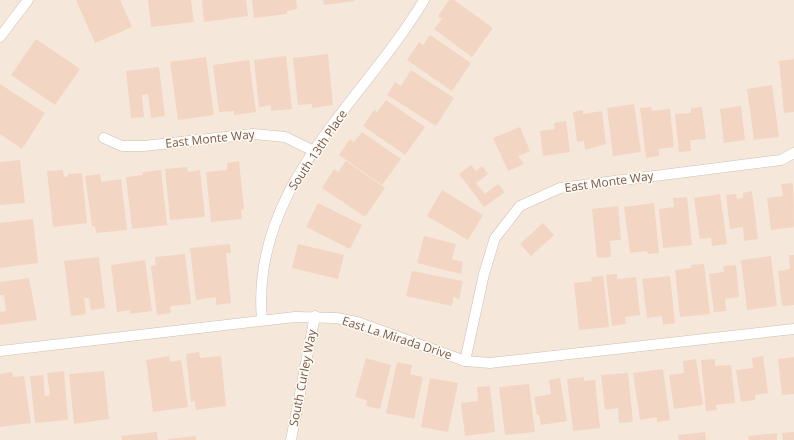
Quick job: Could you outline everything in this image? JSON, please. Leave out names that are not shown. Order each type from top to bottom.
[{"type":"street","points":[[0,37],[28,0]]},
{"type":"street","name":"South 13th Place","points":[[262,320],[260,301],[263,277],[272,233],[279,211],[289,190],[314,151],[407,28],[424,0]]},
{"type":"street","name":"East Monte Way","points":[[104,138],[122,146],[144,146],[253,134],[285,137],[314,151]]},
{"type":"street","name":"East Monte Way","points":[[466,361],[484,274],[495,238],[520,206],[560,188],[781,160],[794,153]]},
{"type":"street","name":"East La Mirada Drive","points":[[0,351],[262,320],[315,316],[357,322],[466,361],[490,363],[794,329]]},
{"type":"street","name":"South Curley Way","points":[[291,440],[315,316]]},
{"type":"shaded area","points":[[0,0],[794,0],[794,440],[0,440]]},
{"type":"building","points":[[76,0],[120,0],[132,27],[95,43]]},
{"type":"building","points":[[148,0],[191,0],[194,22],[151,27]]},
{"type":"building","points":[[202,0],[246,0],[248,16],[204,22]]},
{"type":"building","points":[[252,0],[296,0],[297,9],[287,11],[287,14],[254,18]]},
{"type":"building","points":[[323,0],[355,0],[355,1],[324,5]]},
{"type":"building","points":[[449,0],[454,0],[493,28],[472,57],[434,29],[442,19],[438,16]]},
{"type":"building","points":[[430,35],[471,63],[452,91],[407,60],[419,42],[423,45]]},
{"type":"building","points":[[36,39],[80,69],[55,105],[11,75]]},
{"type":"building","points":[[328,54],[333,105],[312,108],[312,104],[298,105],[293,58]]},
{"type":"building","points":[[286,56],[292,109],[271,111],[271,105],[259,107],[254,60]]},
{"type":"building","points":[[206,57],[214,115],[178,120],[170,62]]},
{"type":"building","points":[[794,59],[794,112],[784,113],[779,61]]},
{"type":"building","points":[[249,60],[256,112],[234,115],[234,111],[219,112],[213,65]]},
{"type":"building","points":[[159,67],[165,116],[151,118],[148,94],[142,95],[144,117],[131,118],[126,71]]},
{"type":"building","points":[[411,70],[454,98],[436,126],[387,95],[395,82],[401,86]]},
{"type":"building","points":[[0,84],[45,113],[22,149],[0,134]]},
{"type":"building","points":[[772,85],[779,137],[754,140],[747,89]]},
{"type":"building","points":[[386,100],[425,127],[405,155],[363,126],[374,110],[377,112]]},
{"type":"building","points":[[634,104],[641,152],[613,156],[607,108]]},
{"type":"building","points":[[741,106],[745,140],[724,143],[720,109]]},
{"type":"building","points":[[651,107],[652,111],[670,109],[674,147],[659,149],[659,156],[646,158],[640,108]]},
{"type":"building","points":[[702,107],[706,139],[690,140],[691,151],[679,152],[675,114],[691,113],[691,108]]},
{"type":"building","points":[[583,110],[583,114],[602,111],[606,144],[585,150],[584,141],[577,142],[573,112]]},
{"type":"building","points":[[566,121],[570,152],[543,156],[540,131],[555,129],[554,123]]},
{"type":"building","points":[[520,127],[530,151],[518,156],[524,164],[508,171],[493,138]]},
{"type":"building","points":[[362,132],[401,159],[382,185],[339,155],[350,139],[354,142]]},
{"type":"building","points":[[20,160],[25,203],[0,205],[0,162]]},
{"type":"building","points":[[239,161],[244,209],[241,210],[242,219],[211,222],[206,172],[227,170],[227,163]]},
{"type":"building","points":[[346,161],[385,188],[365,217],[322,188],[334,169],[338,172]]},
{"type":"building","points":[[471,165],[476,171],[482,166],[488,174],[476,183],[485,194],[498,184],[505,192],[484,207],[459,174]]},
{"type":"building","points":[[187,167],[188,172],[200,170],[205,217],[170,220],[165,169]]},
{"type":"building","points":[[63,170],[64,177],[68,176],[68,174],[82,173],[87,223],[53,227],[47,171]]},
{"type":"building","points":[[161,170],[167,225],[132,229],[126,177],[143,175],[143,172]]},
{"type":"building","points":[[100,174],[101,182],[121,179],[127,230],[96,233],[95,226],[92,226],[85,176]]},
{"type":"building","points":[[793,183],[794,227],[771,230],[767,198],[783,196],[781,184]]},
{"type":"building","points":[[442,190],[483,215],[468,240],[427,216]]},
{"type":"building","points":[[752,191],[758,239],[744,241],[743,227],[730,229],[726,195],[736,194],[737,199],[743,198],[743,193]]},
{"type":"building","points":[[720,194],[727,244],[712,246],[711,238],[700,239],[694,198]]},
{"type":"building","points":[[687,197],[692,245],[663,248],[659,209],[674,207],[673,198]]},
{"type":"building","points":[[318,203],[362,225],[350,249],[306,227]]},
{"type":"building","points":[[654,203],[659,253],[648,254],[647,251],[630,253],[624,207]]},
{"type":"building","points":[[618,206],[621,240],[610,241],[611,257],[597,258],[592,209]]},
{"type":"building","points":[[33,219],[38,263],[0,268],[0,223]]},
{"type":"building","points":[[543,223],[554,235],[531,256],[520,244]]},
{"type":"building","points":[[424,236],[456,244],[452,259],[463,262],[461,274],[417,263]]},
{"type":"building","points":[[230,244],[231,253],[226,253],[231,303],[216,305],[216,297],[196,300],[190,248]]},
{"type":"building","points":[[298,244],[344,255],[338,279],[292,268]]},
{"type":"building","points":[[185,254],[191,304],[170,306],[171,313],[157,315],[151,266],[156,265],[155,257]]},
{"type":"building","points":[[789,255],[794,255],[794,305],[782,306],[778,271],[790,269]]},
{"type":"building","points":[[771,256],[777,306],[747,310],[741,260]]},
{"type":"building","points":[[99,257],[105,308],[91,310],[89,298],[84,298],[86,314],[71,316],[64,261]]},
{"type":"building","points":[[145,260],[152,311],[130,314],[130,310],[117,312],[111,265]]},
{"type":"building","points":[[704,264],[710,314],[680,317],[675,270],[691,268],[691,265]]},
{"type":"building","points":[[736,265],[739,297],[725,299],[726,311],[714,312],[709,274],[724,272],[723,266]]},
{"type":"building","points":[[412,271],[463,281],[459,299],[453,297],[452,306],[406,296]]},
{"type":"building","points":[[617,274],[617,279],[636,277],[640,315],[625,317],[626,324],[612,326],[606,275]]},
{"type":"building","points":[[603,276],[609,327],[579,330],[574,283],[592,281],[591,277]]},
{"type":"building","points":[[670,276],[675,323],[663,325],[662,316],[647,318],[642,279]]},
{"type":"building","points":[[29,278],[37,320],[0,325],[0,312],[6,311],[4,295],[0,295],[0,282]]},
{"type":"building","points":[[199,352],[200,358],[221,356],[226,406],[196,410],[195,401],[191,402],[186,354]]},
{"type":"building","points":[[169,356],[170,362],[181,360],[188,407],[153,412],[146,360]]},
{"type":"building","points":[[763,356],[768,393],[755,395],[755,400],[741,402],[736,370],[753,368],[752,358]]},
{"type":"building","points":[[794,357],[794,394],[782,395],[778,359]]},
{"type":"building","points":[[366,358],[391,365],[380,409],[366,406],[367,400],[355,397]]},
{"type":"building","points":[[696,359],[703,405],[674,409],[669,375],[684,373],[683,361]]},
{"type":"building","points":[[715,359],[715,366],[731,365],[735,403],[716,405],[717,410],[706,411],[701,360]]},
{"type":"building","points":[[397,362],[412,365],[410,374],[423,377],[414,419],[386,413]]},
{"type":"building","points":[[663,369],[670,420],[657,422],[657,417],[640,420],[633,373]]},
{"type":"building","points":[[64,371],[68,420],[35,423],[30,376],[43,375],[45,396],[50,395],[47,373]]},
{"type":"building","points":[[104,371],[109,419],[74,424],[69,374]]},
{"type":"building","points":[[12,372],[13,377],[24,376],[31,423],[0,427],[0,374]]},
{"type":"building","points":[[628,373],[633,422],[619,423],[618,408],[605,410],[601,375]]},
{"type":"building","points":[[584,377],[584,381],[595,380],[600,428],[573,431],[567,379]]},
{"type":"building","points":[[430,378],[458,383],[448,432],[421,427]]},
{"type":"building","points":[[560,378],[567,421],[541,425],[539,415],[537,415],[534,397],[551,394],[549,380]]},
{"type":"building","points":[[529,384],[535,432],[505,435],[499,387]]},
{"type":"building","points":[[490,386],[495,432],[465,436],[461,403],[478,401],[477,387]]},
{"type":"building","points":[[157,432],[158,440],[122,440],[121,436]]},
{"type":"building","points":[[705,432],[706,440],[679,440],[678,435]]},
{"type":"building","points":[[794,432],[794,440],[783,440],[782,433]]},
{"type":"building","points":[[777,433],[777,440],[749,440],[748,436]]},
{"type":"building","points":[[196,436],[196,440],[168,440],[168,439]]}]
